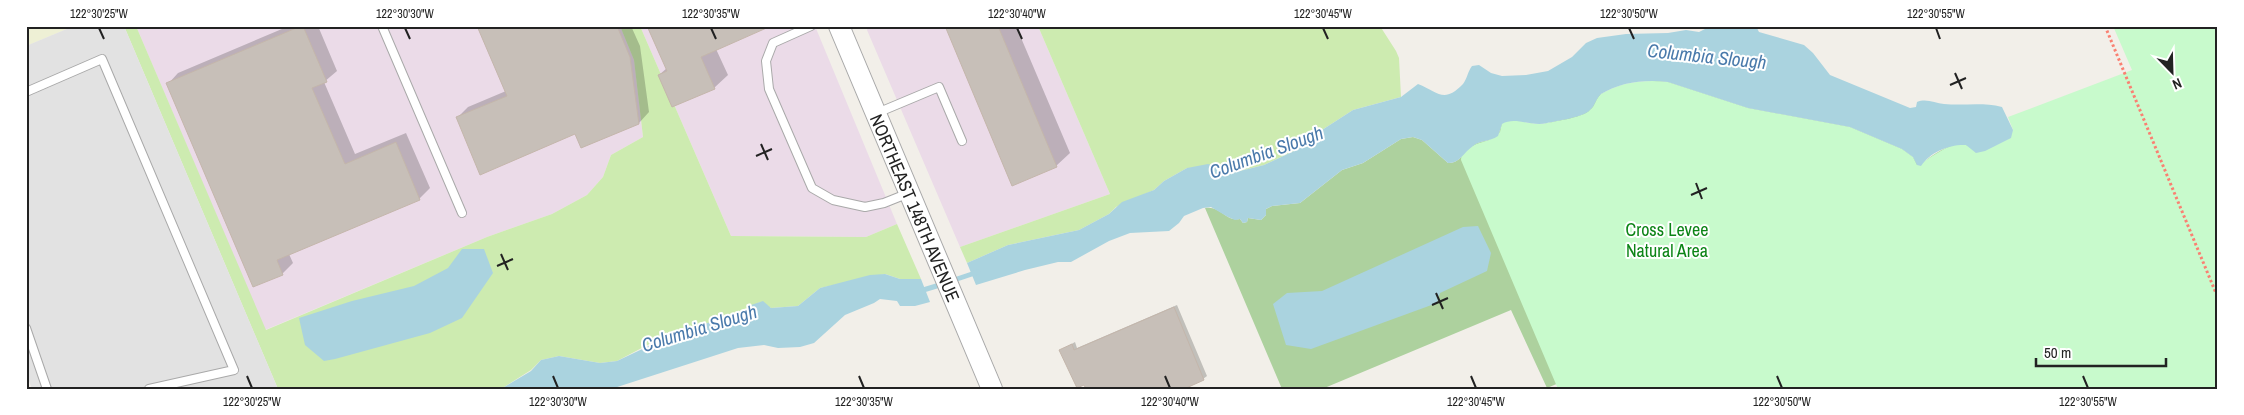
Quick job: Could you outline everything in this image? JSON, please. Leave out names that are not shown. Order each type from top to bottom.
[{"type":"street","name":"NORTHEAST 148TH AVENUE","points":[[839,26],[992,389]]},
{"type":"lane","points":[[382,26],[462,213]]},
{"type":"lane","points":[[811,26],[773,42],[766,61],[769,89],[812,188],[833,200],[865,207],[884,203],[909,193]]},
{"type":"lane","points":[[26,92],[102,59],[234,370],[150,389]]},
{"type":"lane","points":[[876,114],[939,87],[962,142]]},
{"type":"lane","points":[[27,332],[47,389]]},
{"type":"path","points":[[2105,26],[2218,298]]},
{"type":"shaded area","points":[[74,26],[124,26],[278,389],[32,389],[26,374],[26,46]]},
{"type":"shaded area","points":[[136,26],[620,26],[634,60],[643,137],[611,155],[603,177],[587,195],[552,214],[487,237],[265,330]]},
{"type":"shaded area","points":[[640,26],[815,26],[897,224],[866,237],[731,236]]},
{"type":"shaded area","points":[[868,26],[1038,26],[1110,194],[960,247],[867,30]]},
{"type":"green space","points":[[26,26],[74,26],[26,46]]},
{"type":"green space","points":[[124,26],[136,26],[266,330],[487,237],[552,214],[587,195],[603,177],[611,155],[643,137],[634,60],[620,26],[640,26],[731,236],[866,237],[897,224],[921,279],[900,279],[885,274],[820,288],[798,306],[771,308],[760,302],[744,311],[655,341],[617,361],[600,363],[559,356],[541,360],[531,370],[501,389],[278,389]]},
{"type":"green space","points":[[1038,26],[1380,26],[1399,58],[1401,97],[1353,110],[1322,130],[1316,129],[1308,134],[1294,151],[1264,165],[1240,171],[1230,171],[1220,167],[1187,168],[1164,181],[1154,190],[1116,207],[1109,214],[1079,230],[1008,245],[967,263],[960,247],[1110,194]]},
{"type":"green space","name":"Cross Levee Natural Area","points":[[2113,26],[2218,26],[2218,389],[1558,389],[1461,160],[1464,152],[1474,145],[1490,140],[1500,132],[1502,123],[1512,121],[1541,124],[1576,117],[1590,110],[1599,96],[1608,90],[1633,82],[1651,81],[1668,82],[1748,108],[1850,127],[1902,149],[1913,157],[1917,165],[1954,145],[1967,146],[1976,153],[2013,130],[2008,117],[2132,70]]},
{"type":"green space","name":"Cross Levee Natural Area","points":[[1657,81],[1668,82],[1748,108],[1850,127],[1902,149],[1921,166],[1935,154],[1956,145],[1967,145],[1976,153],[1985,151],[2010,138],[2013,130],[2028,124],[2076,250],[2120,335],[2169,389],[1601,389],[1592,369],[1547,388],[1511,310],[1322,389],[1282,389],[1205,208],[1215,209],[1231,218],[1240,219],[1243,223],[1247,222],[1248,218],[1261,220],[1266,215],[1266,209],[1272,206],[1300,203],[1342,170],[1363,163],[1401,139],[1413,137],[1422,140],[1448,163],[1452,163],[1458,160],[1475,144],[1498,136],[1502,123],[1508,120],[1540,125],[1581,115],[1590,110],[1599,95],[1620,86]]},
{"type":"water","points":[[1711,26],[1756,26],[1759,32],[1804,45],[1813,53],[1830,75],[1910,108],[1916,107],[1917,102],[1924,100],[1944,104],[2002,107],[2013,130],[2011,138],[1985,151],[1976,153],[1966,145],[1953,146],[1935,153],[1921,166],[1917,165],[1913,157],[1902,149],[1850,127],[1748,108],[1668,82],[1642,81],[1608,90],[1599,96],[1590,110],[1576,117],[1541,124],[1512,121],[1502,124],[1498,136],[1476,144],[1452,163],[1448,163],[1422,140],[1413,137],[1401,139],[1363,163],[1342,170],[1300,203],[1272,206],[1266,209],[1266,215],[1261,220],[1248,218],[1247,222],[1243,223],[1240,219],[1235,220],[1211,207],[1203,208],[1184,216],[1169,231],[1130,233],[1109,241],[1071,262],[1058,262],[976,285],[967,263],[1008,245],[1079,230],[1109,214],[1122,202],[1154,190],[1164,181],[1187,168],[1208,164],[1230,171],[1240,171],[1264,165],[1294,151],[1308,134],[1316,129],[1322,130],[1353,110],[1401,97],[1418,84],[1441,95],[1451,94],[1466,80],[1472,66],[1479,65],[1491,73],[1502,76],[1526,75],[1548,71],[1572,57],[1586,43],[1597,38],[1686,30],[1699,32]]},
{"type":"water","points":[[1478,226],[1491,253],[1487,271],[1440,293],[1437,303],[1311,349],[1286,345],[1273,304],[1287,293],[1322,291],[1463,227]]},
{"type":"water","points":[[462,249],[484,249],[493,273],[462,318],[430,333],[324,361],[305,345],[299,318],[352,301],[414,286],[448,268]]},
{"type":"water","points":[[885,274],[900,279],[921,279],[930,302],[915,306],[900,306],[897,301],[880,299],[845,315],[814,343],[800,347],[778,348],[764,345],[738,348],[611,389],[501,389],[531,371],[541,360],[559,356],[600,363],[617,361],[674,334],[744,311],[751,305],[763,301],[771,308],[798,306],[820,288],[870,275]]},
{"type":"building","points":[[303,26],[327,82],[312,88],[345,164],[396,142],[420,200],[277,260],[283,275],[253,287],[166,83]]},
{"type":"building","points":[[477,26],[617,26],[630,57],[639,124],[581,148],[575,134],[480,175],[456,117],[507,96]]},
{"type":"building","points":[[647,26],[771,26],[701,57],[715,89],[672,107],[658,75],[667,71]]},
{"type":"building","points":[[945,26],[998,26],[1057,167],[1012,186]]},
{"type":"building","points":[[1174,307],[1204,380],[1184,389],[1086,389],[1084,385],[1077,388],[1059,350],[1072,344],[1074,350]]},
{"type":"waterway","name":"Columbia Slough","points":[[951,281],[978,272]]},
{"type":"waterway","name":"Columbia Slough","points":[[920,291],[943,284]]}]
